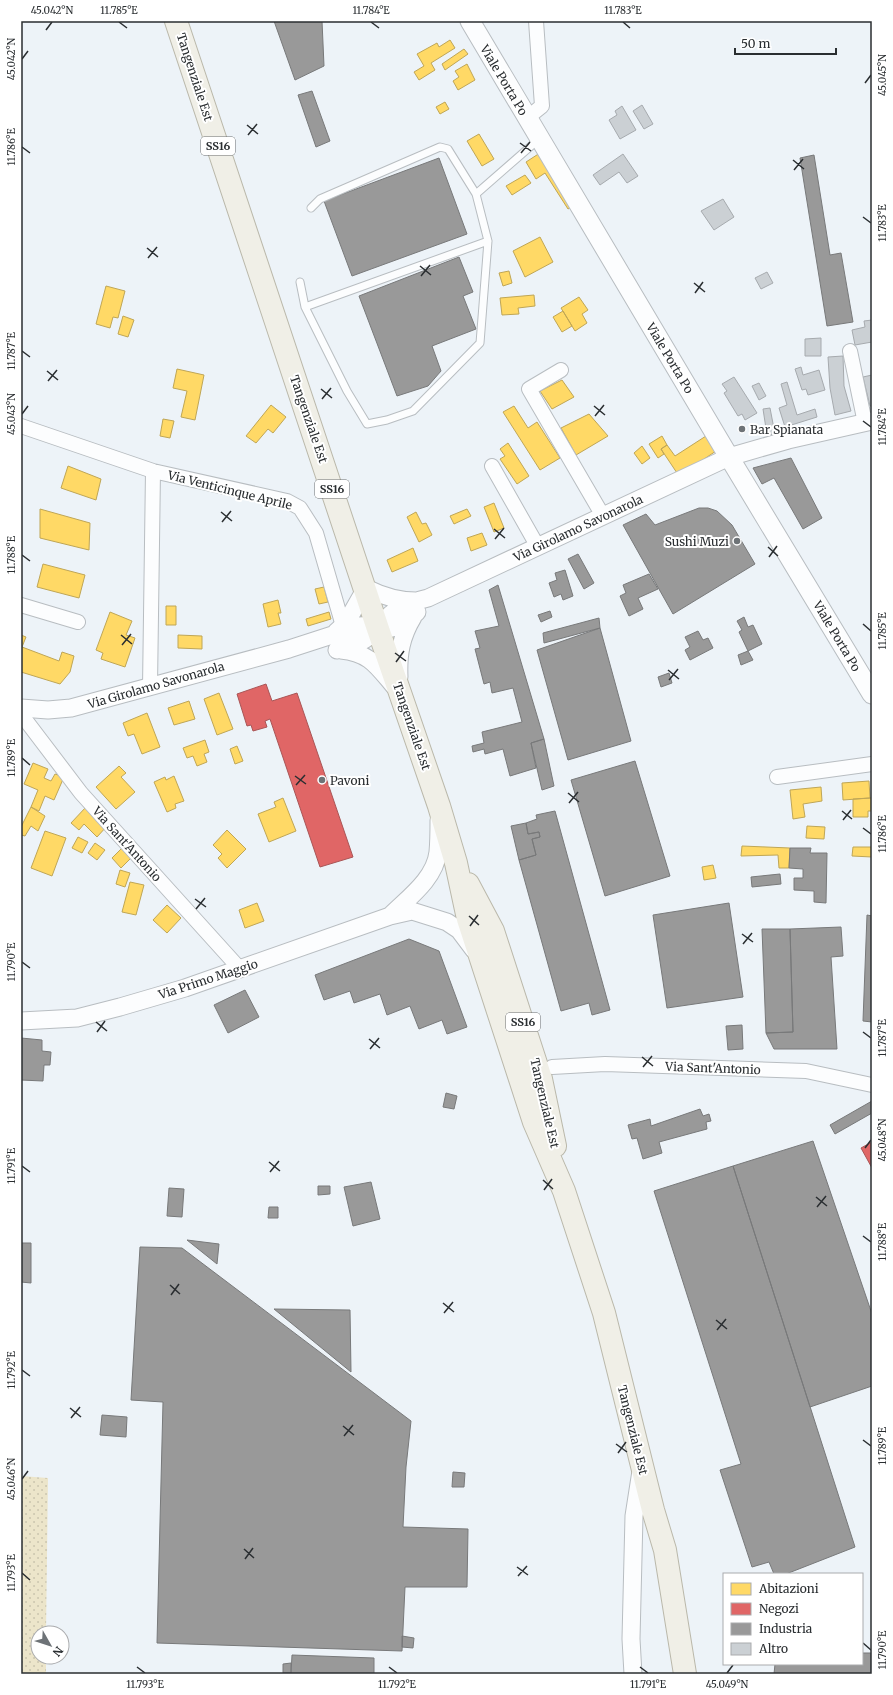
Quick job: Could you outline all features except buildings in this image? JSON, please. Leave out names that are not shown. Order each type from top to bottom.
[{"type":"main road","name":"Tangenziale Est","points":[[176,21],[366,588],[378,629],[439,806],[456,863],[468,918],[534,1122],[564,1191],[604,1313],[643,1465],[652,1510],[665,1550],[685,1674]]},
{"type":"main road","name":"Viale Porta Po","points":[[470,21],[539,139],[872,694]]},
{"type":"main road","name":"Tangenziale Est","points":[[456,863],[488,920],[495,939],[541,1079],[564,1191]]},
{"type":"street","points":[[527,118],[542,106],[536,21]]},
{"type":"street","points":[[850,351],[869,422]]},
{"type":"street","points":[[561,370],[530,388],[603,516]]},
{"type":"street","name":"Via Girolamo Savonarola","points":[[332,644],[360,626],[370,625],[378,629],[391,614],[401,607],[421,603],[729,457],[788,440],[869,422]]},
{"type":"street","name":"Via Venticinque Aprile","points":[[21,426],[153,471],[287,501],[300,508],[316,533],[343,626]]},
{"type":"street","points":[[492,466],[538,547]]},
{"type":"street","name":"Via Venticinque Aprile","points":[[150,687],[153,471]]},
{"type":"street","name":"Via Girolamo Savonarola","points":[[332,644],[352,615],[366,588],[381,596],[421,603]]},
{"type":"street","points":[[400,691],[398,657],[402,642],[421,603]]},
{"type":"street","points":[[21,605],[78,622]]},
{"type":"street","name":"Via Girolamo Savonarola","points":[[21,708],[48,710],[70,708],[289,649],[332,644],[367,656],[400,691]]},
{"type":"street","name":"Via Sant'Antonio","points":[[21,714],[81,793],[240,969]]},
{"type":"street","points":[[776,777],[872,764]]},
{"type":"street","name":"Via Primo Maggio","points":[[390,916],[422,886],[433,868],[438,853],[439,806]]},
{"type":"street","name":"Via Primo Maggio","points":[[21,1021],[77,1018],[185,988],[390,916],[412,910],[447,922],[459,930],[482,960]]},
{"type":"street","name":"Via Sant'Antonio","points":[[552,1067],[605,1064],[806,1070],[872,1085]]},
{"type":"street","points":[[633,1674],[631,1638],[634,1516],[643,1465]]},
{"type":"lane","points":[[476,194],[539,139]]},
{"type":"lane","points":[[300,282],[305,307],[347,391],[367,424],[387,420],[413,411],[480,343],[488,241],[476,194],[448,149],[440,147],[320,199],[311,208]]},
{"type":"lane","points":[[305,307],[488,241]]},
{"type":"shaded area","points":[[21,1476],[48,1478],[46,1625],[30,1625],[30,1665],[46,1665],[46,1674],[21,1674]]},
{"type":"place","name":"Bar Spianata","points":[[742,429]]},
{"type":"place","name":"Sushi Muzi","points":[[737,541]]},
{"type":"place","name":"Pavoni","points":[[322,780]]}]
